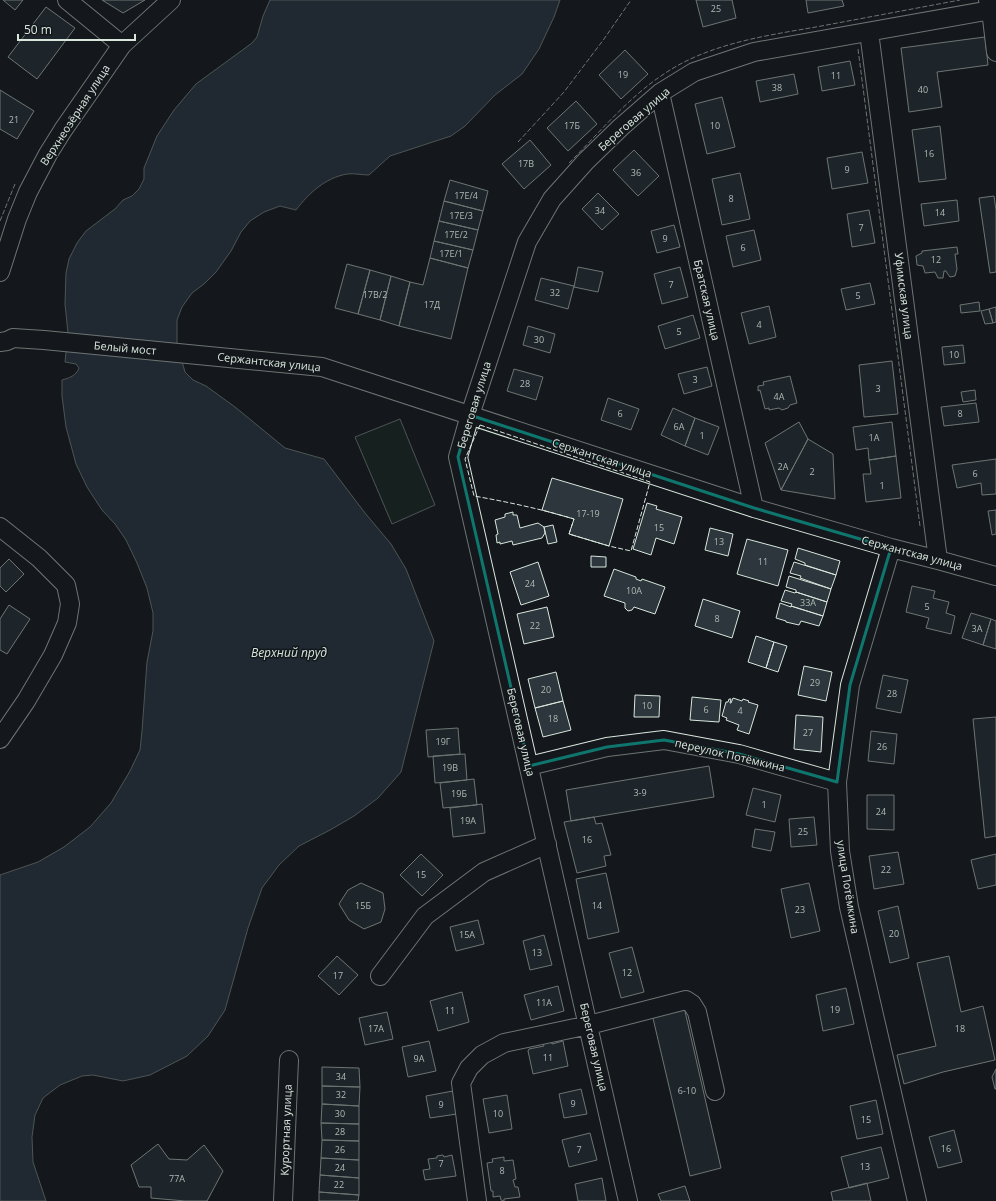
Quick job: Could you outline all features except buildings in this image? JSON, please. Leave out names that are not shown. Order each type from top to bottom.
[{"type":"street","points":[[67,0],[122,45]]},
{"type":"street","name":"Верхнеозёрная улица","points":[[1,265],[25,199],[48,154],[122,45],[171,0]]},
{"type":"street","points":[[992,6],[996,52]]},
{"type":"street","name":"Береговая улица","points":[[628,1201],[589,1024],[458,457],[470,415],[527,242],[552,199],[586,161],[621,127],[660,93],[694,72],[754,52],[869,32],[992,6]]},
{"type":"street","name":"Уфимская улица","points":[[869,32],[938,560]]},
{"type":"street","name":"Братская улица","points":[[660,93],[754,508]]},
{"type":"street","name":"Белый мост","points":[[0,342],[13,338],[44,340],[206,356]]},
{"type":"street","name":"Сержантская улица","points":[[206,356],[322,367],[754,508],[891,548],[996,576]]},
{"type":"street","points":[[0,527],[39,558],[66,585],[70,604],[67,623],[53,655],[26,701],[0,739]]},
{"type":"street","name":"улица Потёмкина","points":[[891,548],[850,685],[837,782],[840,851],[849,906],[917,1201]]},
{"type":"street","name":"переулок Потёмкина","points":[[529,766],[607,747],[664,740],[739,754],[837,782]]},
{"type":"street","points":[[380,976],[425,916],[484,872],[547,844]]},
{"type":"street","points":[[477,1201],[461,1083],[469,1068],[482,1055],[504,1043],[686,1000],[692,1004],[697,1012],[715,1091]]},
{"type":"street","name":"Курортная улица","points":[[283,1201],[289,1060]]},
{"type":"highlighted area","points":[[470,415],[754,508],[891,548],[850,685],[837,782],[739,754],[664,740],[607,747],[529,766],[458,457]]},
{"type":"green space","points":[[400,419],[435,505],[392,524],[355,437]]},
{"type":"water","name":"Верхний пруд","points":[[270,0],[560,0],[539,49],[522,74],[495,95],[465,126],[451,136],[390,156],[369,175],[347,174],[332,179],[312,192],[296,210],[280,206],[264,212],[250,221],[241,232],[231,251],[216,272],[192,293],[182,307],[177,320],[177,344],[185,372],[193,380],[206,386],[235,407],[285,448],[324,459],[365,513],[391,544],[406,569],[434,641],[401,772],[378,798],[354,816],[299,846],[279,865],[262,888],[248,928],[225,1010],[208,1036],[187,1056],[150,1075],[123,1081],[93,1075],[82,1076],[60,1085],[43,1098],[35,1115],[32,1137],[33,1162],[46,1201],[0,1201],[0,875],[38,862],[64,847],[90,827],[111,803],[130,771],[140,750],[147,662],[153,631],[153,613],[147,588],[137,563],[126,540],[115,524],[102,510],[87,487],[76,464],[66,427],[62,396],[62,380],[74,375],[79,368],[76,364],[65,362],[68,333],[65,304],[66,273],[69,259],[77,243],[86,231],[115,209],[123,200],[132,196],[139,189],[144,179],[144,168],[157,136],[174,110],[196,84],[252,43],[257,37],[263,16]]},
{"type":"fence","points":[[518,142],[564,92],[631,0]]},
{"type":"fence","points":[[569,163],[613,117],[637,95],[661,76],[678,65],[697,56],[756,38],[960,0]]},
{"type":"fence","points":[[858,49],[920,526]]},
{"type":"fence","points":[[0,221],[15,184]]},
{"type":"fence","points":[[480,425],[650,482],[631,551],[569,534],[574,519],[524,506],[474,496],[465,459],[480,425]]}]
